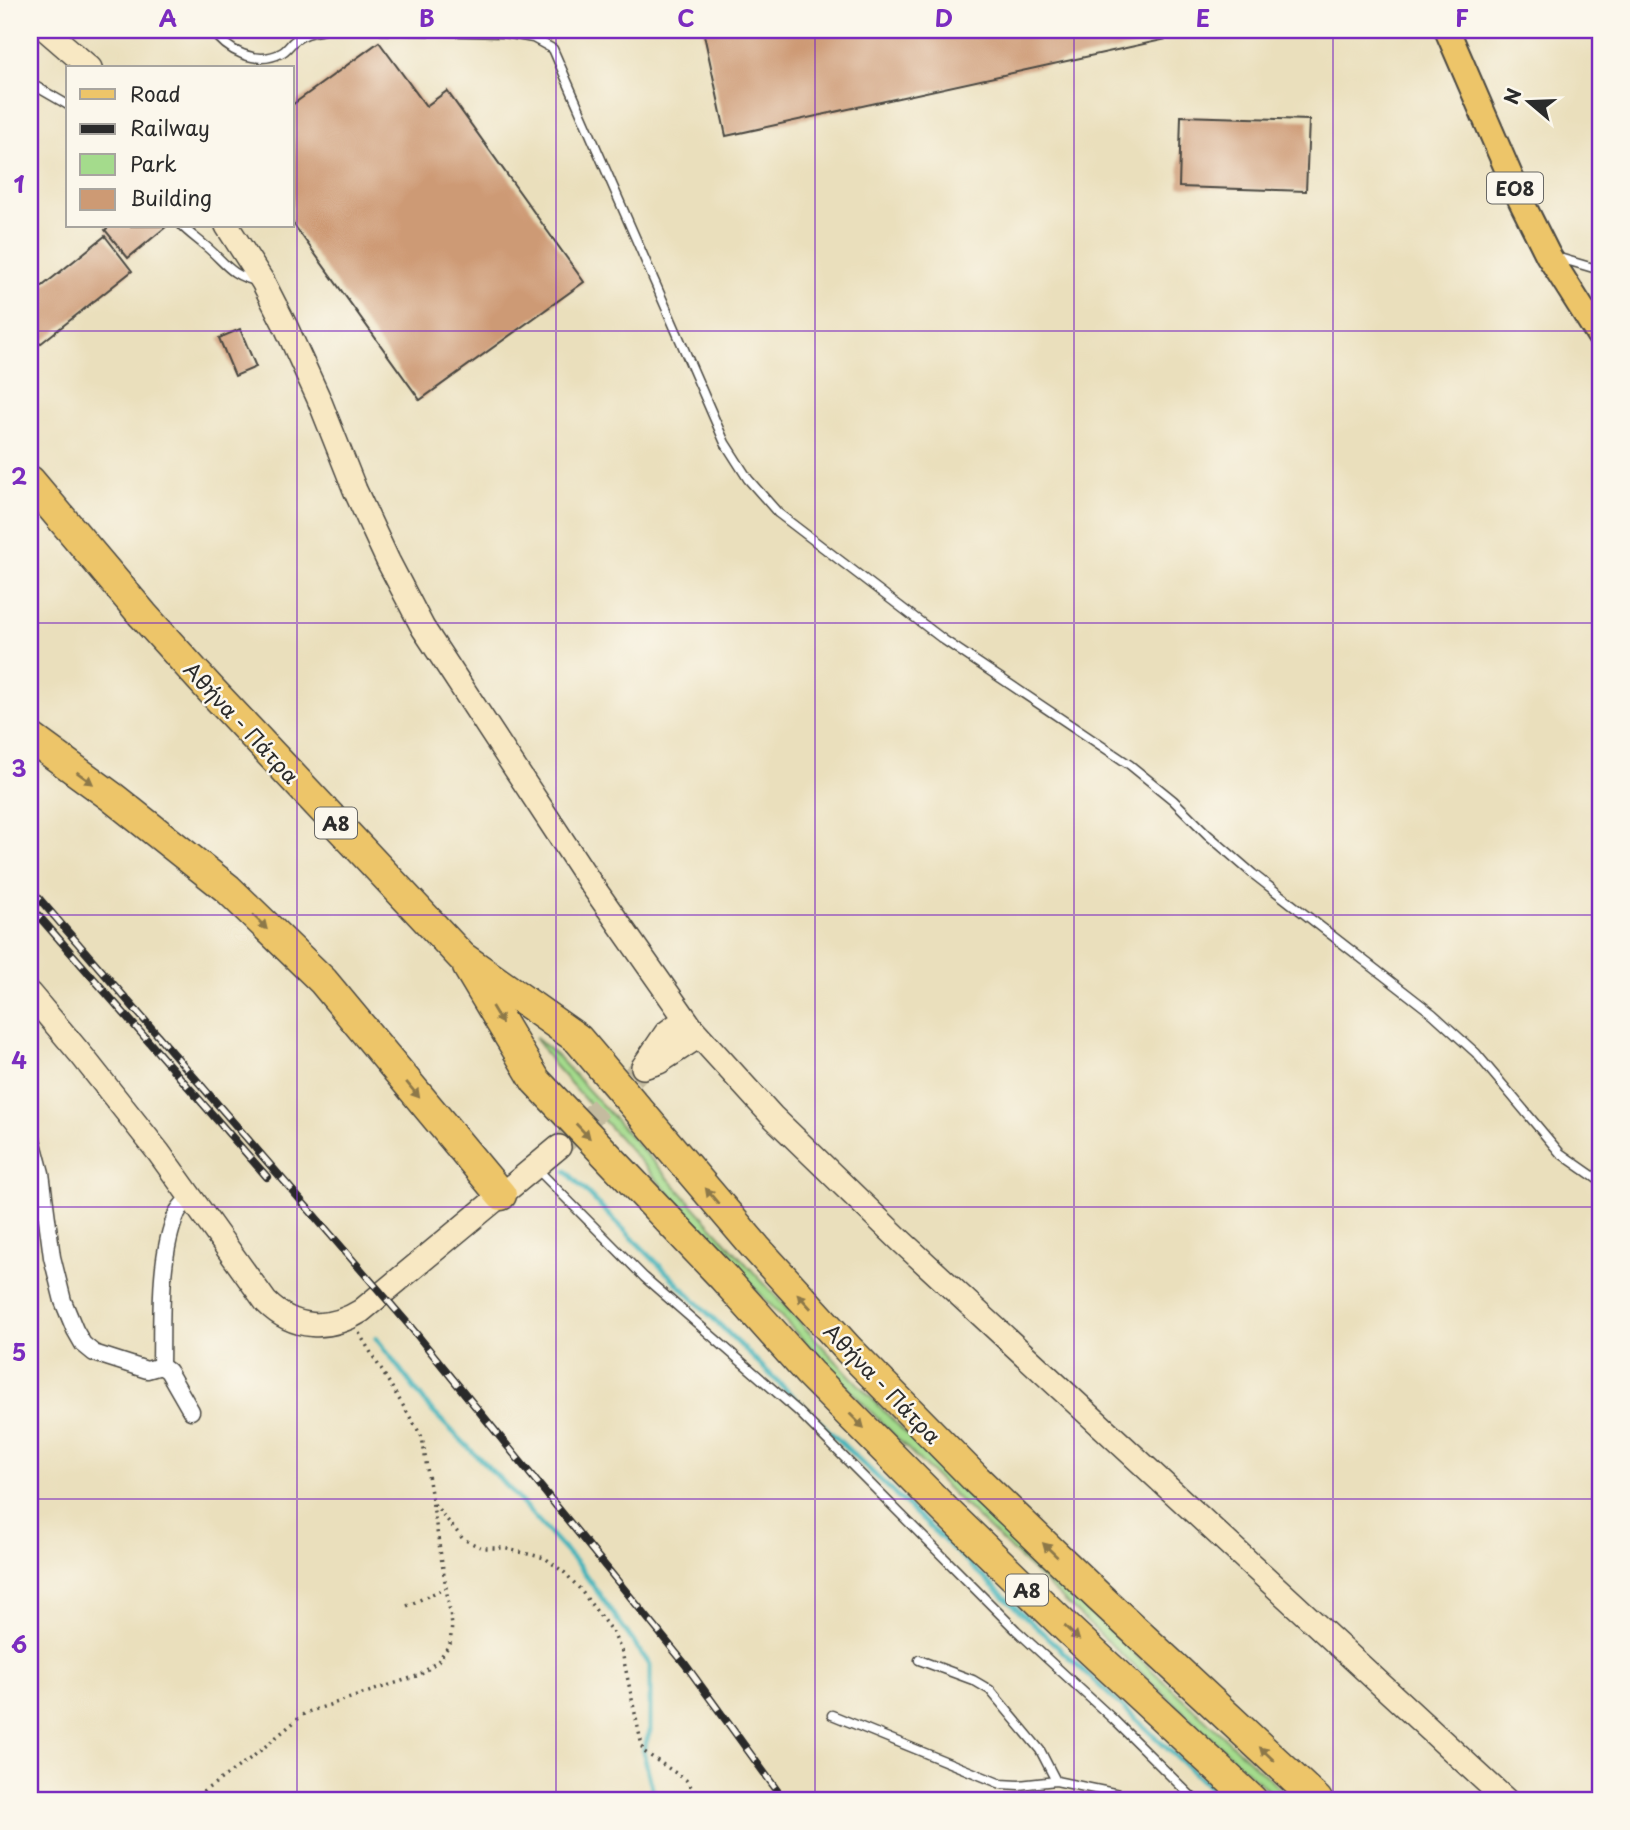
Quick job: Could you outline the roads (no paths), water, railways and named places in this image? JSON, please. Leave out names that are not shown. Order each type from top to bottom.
[{"type":"highway","name":"Αθήνα - Πάτρα","points":[[30,481],[210,690],[462,957],[578,1039],[756,1248],[849,1350],[977,1480],[1317,1800]]},
{"type":"highway","points":[[30,737],[112,797],[228,889],[323,981],[501,1195]]},
{"type":"highway","name":"Αθήνα - Πάτρα","points":[[462,957],[536,1081],[809,1373],[1069,1630],[1252,1800]]},
{"type":"main road","name":"ΕΟ8","points":[[1447,30],[1521,201],[1548,255],[1600,337]]},
{"type":"street","points":[[46,30],[88,66]]},
{"type":"street","points":[[228,228],[263,282],[318,397],[388,561],[424,628],[589,881],[692,1028],[772,1116],[900,1240],[1506,1800]]},
{"type":"street","points":[[30,994],[83,1057],[191,1196],[243,1271],[275,1310],[297,1322],[324,1326],[349,1318],[559,1147]]},
{"type":"street","points":[[30,1132],[41,1172],[52,1257],[62,1301],[75,1330],[83,1344],[94,1353],[147,1370],[161,1366]]},
{"type":"street","points":[[161,1366],[162,1296],[168,1241],[178,1211],[191,1196]]},
{"type":"street","points":[[161,1366],[168,1371],[191,1411]]},
{"type":"lane","points":[[213,30],[218,39],[237,52],[268,58],[283,52],[295,40],[309,32],[324,30]]},
{"type":"lane","points":[[382,30],[505,33],[533,38],[552,49],[726,443],[748,480],[778,513],[944,640],[1130,765],[1173,800],[1253,874],[1433,1014],[1476,1053],[1560,1153],[1600,1181]]},
{"type":"lane","points":[[30,83],[66,104]]},
{"type":"lane","points":[[184,228],[227,268],[239,276],[263,282]]},
{"type":"lane","points":[[1548,255],[1600,270]]},
{"type":"lane","points":[[535,1167],[644,1277],[798,1411],[1016,1630],[1114,1720],[1195,1800]]},
{"type":"lane","points":[[919,1660],[973,1680],[990,1690],[1040,1750],[1056,1781]]},
{"type":"lane","points":[[832,1715],[1001,1784],[1056,1781],[1148,1800]]},
{"type":"waterway","points":[[566,1171],[809,1411],[973,1568],[1223,1800]]},
{"type":"waterway","points":[[376,1338],[431,1410],[503,1482],[579,1566],[650,1665],[650,1731],[643,1751],[655,1800]]},
{"type":"tunnel","points":[[559,1147],[643,1067]]},
{"type":"railway","points":[[30,888],[409,1325],[685,1664],[784,1800]]},
{"type":"railway","points":[[30,906],[267,1177]]}]
